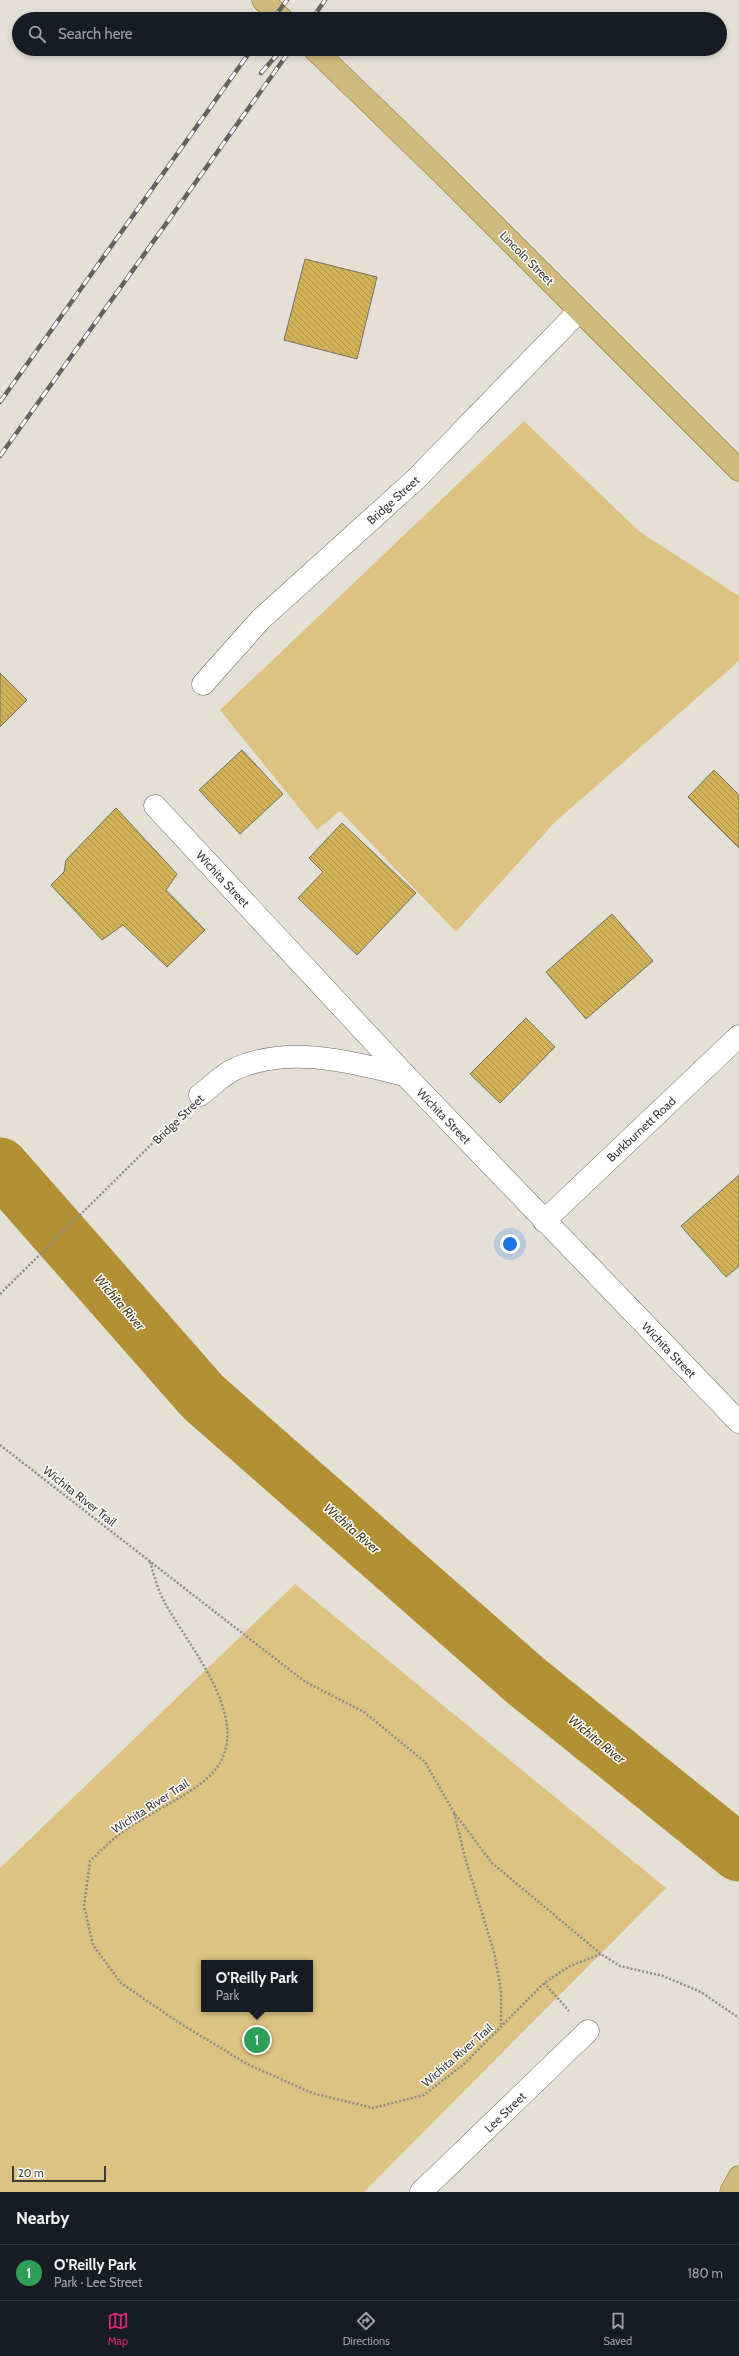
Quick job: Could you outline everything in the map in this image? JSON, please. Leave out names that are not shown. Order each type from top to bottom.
[{"type":"main road","points":[[263,0],[275,12]]},
{"type":"main road","name":"Lincoln Street","points":[[321,56],[739,470]]},
{"type":"main road","points":[[731,2192],[739,2177]]},
{"type":"street","name":"Bridge Street","points":[[203,684],[261,619],[416,479],[579,310]]},
{"type":"street","name":"Wichita Street","points":[[155,806],[405,1075],[739,1422]]},
{"type":"street","name":"Burkburnett Road","points":[[544,1221],[739,1036]]},
{"type":"street","name":"Bridge Street","points":[[200,1095],[236,1068],[283,1056],[333,1058],[405,1075]]},
{"type":"street","name":"Lee Street","points":[[421,2192],[588,2032]]},
{"type":"path","name":"Bridge Street","points":[[0,1294],[200,1095]]},
{"type":"path","name":"Wichita River Trail","points":[[0,1445],[304,1680],[370,1717],[425,1762],[453,1811],[492,1863],[601,1954],[620,1966],[663,1976],[701,1992],[739,2018]]},
{"type":"path","name":"Wichita River Trail","points":[[150,1562],[163,1598],[193,1646],[217,1689],[227,1720],[225,1757],[205,1780],[175,1802],[120,1834],[90,1861],[84,1906],[93,1944],[122,1984],[178,2022],[247,2064],[312,2092],[373,2108],[424,2095],[464,2064],[502,2028],[544,1984],[570,1966],[601,1954]]},
{"type":"path","points":[[453,1811],[466,1861],[494,1952],[501,1990],[502,2028]]},
{"type":"path","points":[[544,1984],[588,2032]]},
{"type":"shaded area","points":[[524,421],[640,532],[739,596],[739,661],[555,822],[456,932],[340,811],[317,830],[220,710]]},
{"type":"shaded area","points":[[295,1584],[666,1888],[364,2192],[0,2192],[0,1868]]},
{"type":"building","points":[[305,259],[377,277],[357,359],[284,340]]},
{"type":"building","points":[[0,673],[27,700],[0,727]]},
{"type":"building","points":[[242,750],[283,794],[240,834],[199,790]]},
{"type":"building","points":[[714,770],[739,795],[739,848],[688,797]]},
{"type":"building","points":[[116,808],[177,874],[166,890],[205,930],[167,967],[123,925],[102,940],[51,885],[64,872],[66,860]]},
{"type":"building","points":[[342,823],[416,893],[357,955],[298,898],[323,872],[309,858]]},
{"type":"building","points":[[612,914],[653,961],[586,1019],[546,972]]},
{"type":"building","points":[[526,1018],[555,1047],[500,1103],[470,1074]]},
{"type":"building","points":[[739,1175],[739,1266],[726,1277],[681,1226]]},
{"type":"waterway","name":"Wichita River","points":[[0,1166],[203,1397],[526,1681],[739,1853]]},
{"type":"railway","points":[[278,12],[287,0]]},
{"type":"railway","points":[[317,12],[325,0]]},
{"type":"railway","points":[[0,402],[247,56]]},
{"type":"railway","points":[[261,73],[276,56]]},
{"type":"railway","points":[[0,456],[286,56]]},
{"type":"place","name":"O'Reilly Park","points":[[257,2040]]}]
